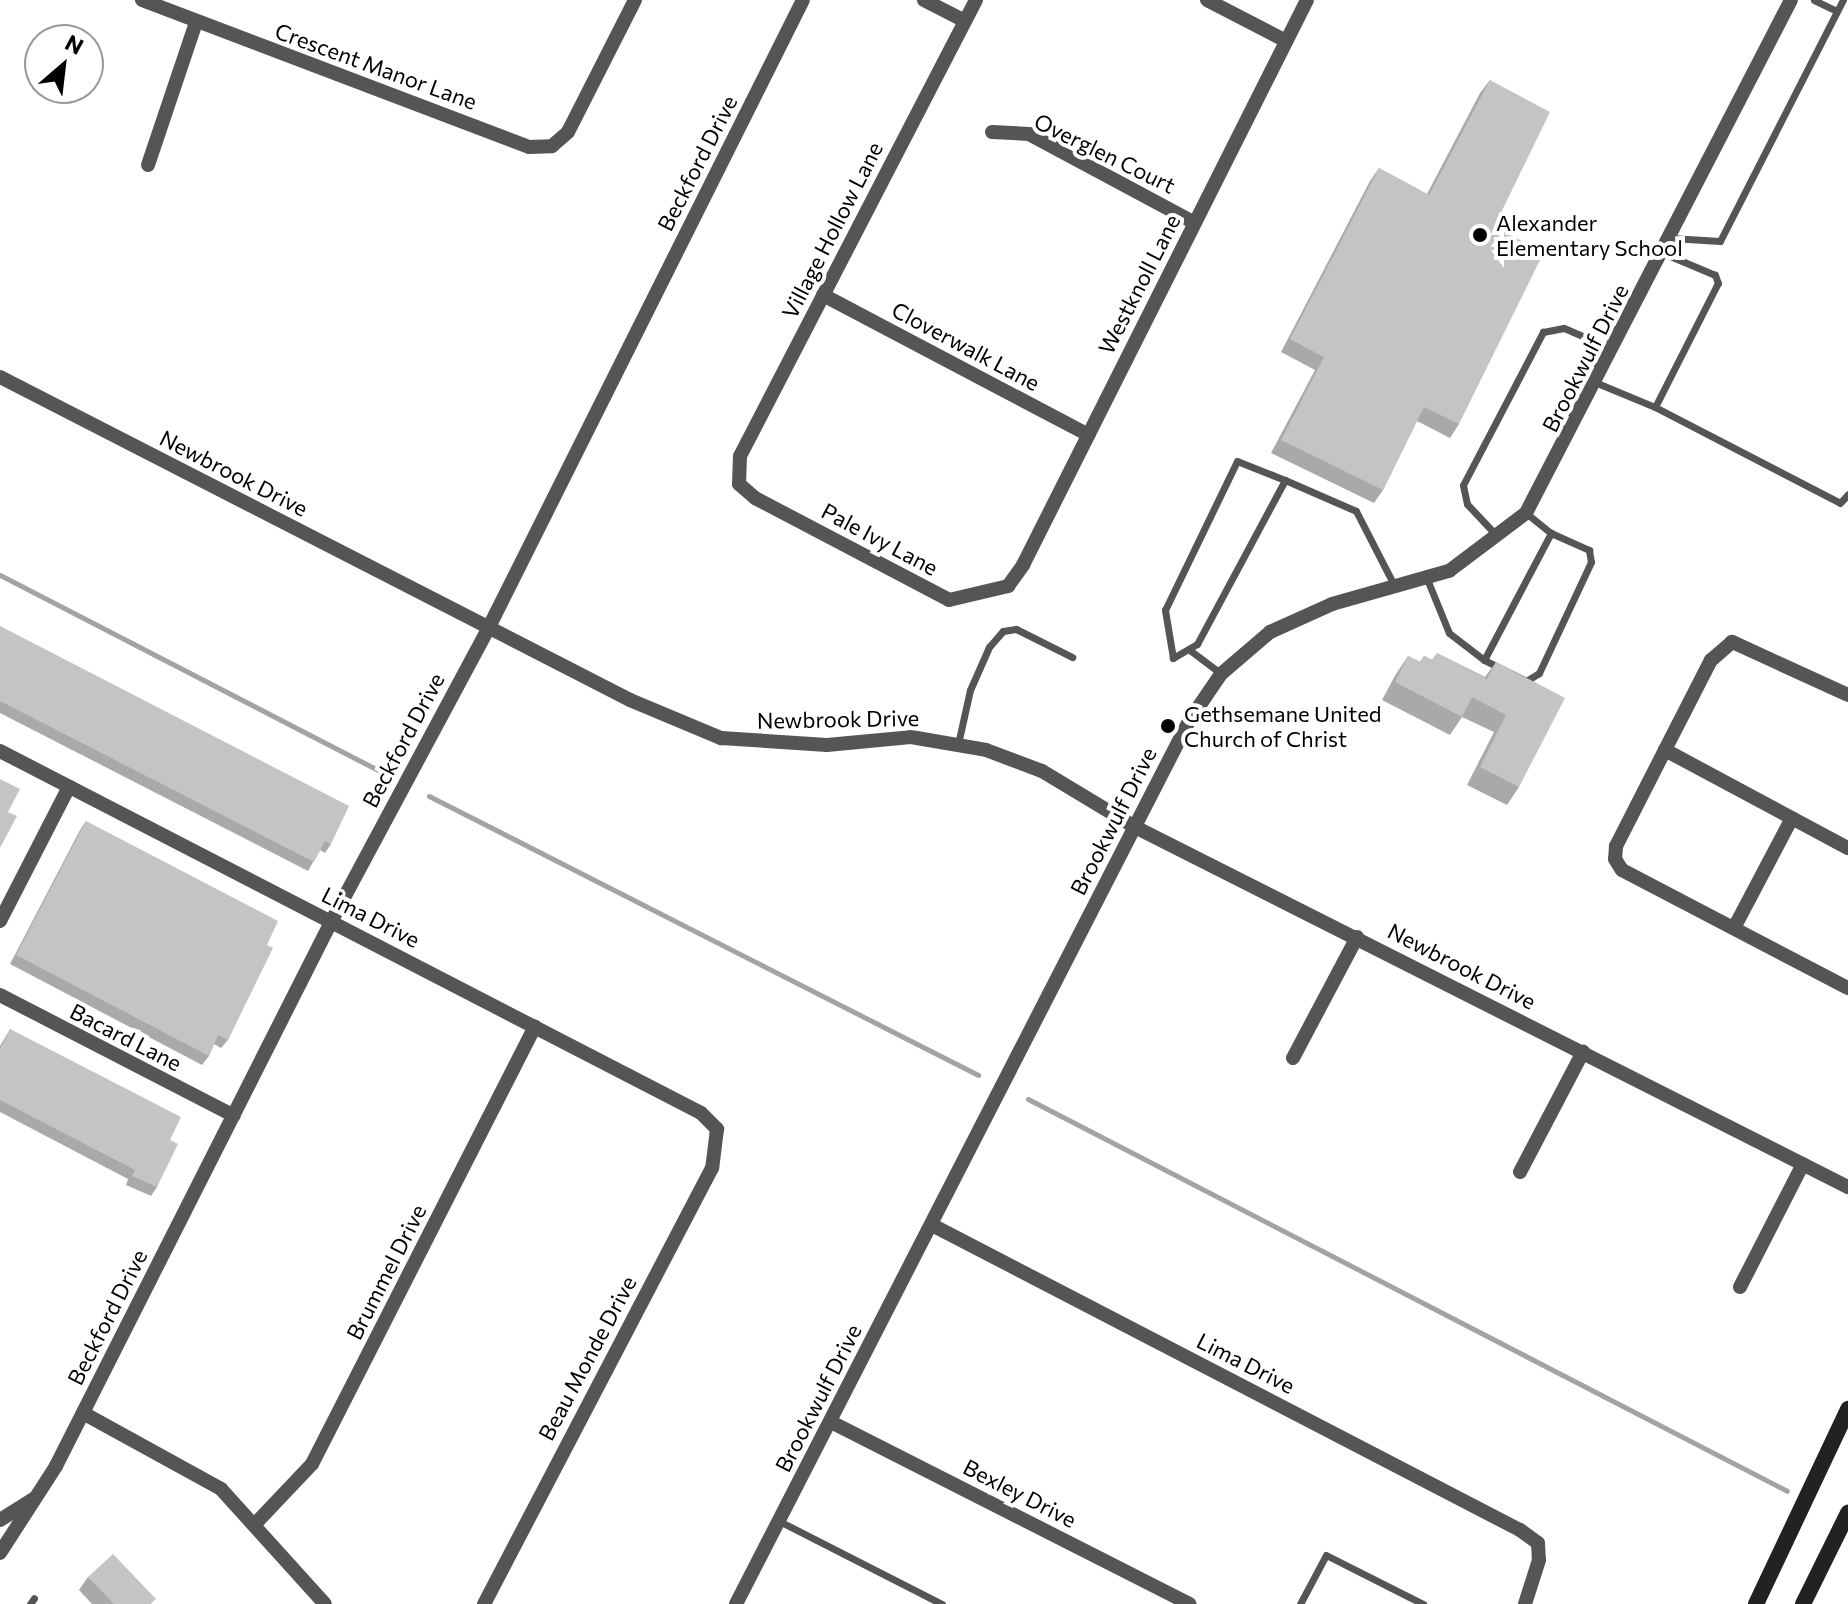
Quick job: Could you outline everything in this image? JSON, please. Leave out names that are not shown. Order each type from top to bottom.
[{"type":"main road","points":[[1756,1604],[1848,1409]]},
{"type":"main road","points":[[1803,1604],[1848,1513]]},
{"type":"street","name":"Crescent Manor Lane","points":[[142,0],[529,147],[552,146],[568,132],[635,0]]},
{"type":"street","name":"Beckford Drive","points":[[0,1553],[83,1413],[331,922],[488,629],[803,0]]},
{"type":"street","points":[[924,0],[965,21]]},
{"type":"street","name":"Village Hollow Lane","points":[[739,484],[740,456],[976,0]]},
{"type":"street","points":[[1207,0],[1286,41]]},
{"type":"street","name":"Westknoll Lane","points":[[1008,586],[1088,435],[1307,0]]},
{"type":"street","name":"Brookwulf Drive","points":[[736,1604],[1189,721],[1221,674],[1270,632],[1332,604],[1396,589],[1449,571],[1498,538],[1526,513],[1597,383],[1791,0]]},
{"type":"street","points":[[148,165],[196,22]]},
{"type":"street","name":"Overglen Court","points":[[992,132],[1029,134],[1195,223]]},
{"type":"street","name":"Cloverwalk Lane","points":[[823,295],[1088,435]]},
{"type":"street","name":"Newbrook Drive","points":[[0,377],[488,629],[630,700],[721,738],[827,745],[911,737],[958,744],[1042,771],[1135,827],[1848,1187]]},
{"type":"street","name":"Pale Ivy Lane","points":[[739,484],[755,498],[949,600],[1008,586]]},
{"type":"street","points":[[1848,695],[1732,642],[1711,660],[1616,846],[1615,859],[1622,870],[1848,988]]},
{"type":"street","points":[[1665,750],[1848,848]]},
{"type":"street","name":"Lima Drive","points":[[0,751],[701,1113],[717,1129]]},
{"type":"street","points":[[0,921],[69,787]]},
{"type":"street","points":[[1734,928],[1792,818]]},
{"type":"street","points":[[1293,1058],[1357,937]]},
{"type":"street","name":"Bacard Lane","points":[[0,995],[234,1116]]},
{"type":"street","name":"Brummel Drive","points":[[256,1523],[312,1464],[535,1027]]},
{"type":"street","points":[[1520,1172],[1583,1052]]},
{"type":"street","name":"Beau Monde Drive","points":[[484,1604],[712,1168],[717,1129]]},
{"type":"street","points":[[1740,1287],[1803,1164]]},
{"type":"street","name":"Lima Drive","points":[[932,1225],[1538,1543],[1539,1560],[1525,1604]]},
{"type":"street","points":[[83,1413],[221,1489],[256,1523],[325,1604]]},
{"type":"street","name":"Bexley Drive","points":[[831,1422],[1179,1602]]},
{"type":"street","name":"Beckford Drive","points":[[0,1520],[35,1498]]},
{"type":"lane","points":[[1814,0],[1837,11]]},
{"type":"lane","points":[[1671,238],[1720,241],[1843,0]]},
{"type":"lane","points":[[1655,407],[1718,283],[1715,275],[1663,253]]},
{"type":"lane","points":[[1498,538],[1467,504],[1463,485],[1543,332],[1564,328],[1614,350]]},
{"type":"lane","points":[[1597,383],[1655,407],[1840,503],[1848,494]]},
{"type":"lane","points":[[1285,480],[1191,651],[1173,658],[1165,610],[1237,461],[1285,480],[1356,511],[1396,589]]},
{"type":"lane","points":[[1427,579],[1449,633],[1484,660],[1526,681],[1539,673],[1591,562],[1589,550],[1551,533],[1526,513]]},
{"type":"lane","points":[[1484,660],[1551,533]]},
{"type":"lane","points":[[958,744],[970,690],[1003,631],[1016,629],[1072,657]]},
{"type":"lane","points":[[1191,651],[1221,674]]},
{"type":"lane","points":[[779,1521],[942,1604]]},
{"type":"lane","points":[[1300,1604],[1326,1555],[1423,1604]]},
{"type":"building","points":[[1490,80],[1550,112],[1494,227],[1544,252],[1459,424],[1424,407],[1383,490],[1281,440],[1324,357],[1290,339],[1379,168],[1429,195]]},
{"type":"building","points":[[0,626],[349,806],[331,844],[325,841],[314,862],[0,701]]},
{"type":"building","points":[[1437,653],[1487,679],[1496,662],[1565,698],[1519,787],[1480,767],[1506,715],[1472,697],[1462,717],[1395,682],[1408,656],[1421,662],[1424,656],[1433,660]]},
{"type":"building","points":[[0,779],[20,789],[8,812],[17,816],[0,848]]},
{"type":"building","points":[[86,821],[278,921],[267,945],[273,948],[228,1040],[218,1035],[209,1056],[16,955]]},
{"type":"building","points":[[10,1029],[181,1117],[170,1140],[178,1144],[157,1187],[132,1176],[135,1170],[0,1100],[0,1049]]},
{"type":"building","points":[[113,1554],[156,1599],[150,1604],[114,1604],[88,1577]]},
{"type":"waterway","points":[[0,575],[386,774]]},
{"type":"waterway","points":[[429,796],[978,1075]]},
{"type":"waterway","points":[[1028,1099],[1787,1491]]},
{"type":"place","name":"Alexander Elementary School","points":[[1480,235]]},
{"type":"place","name":"Gethsemane United Church of Christ","points":[[1168,726]]}]
